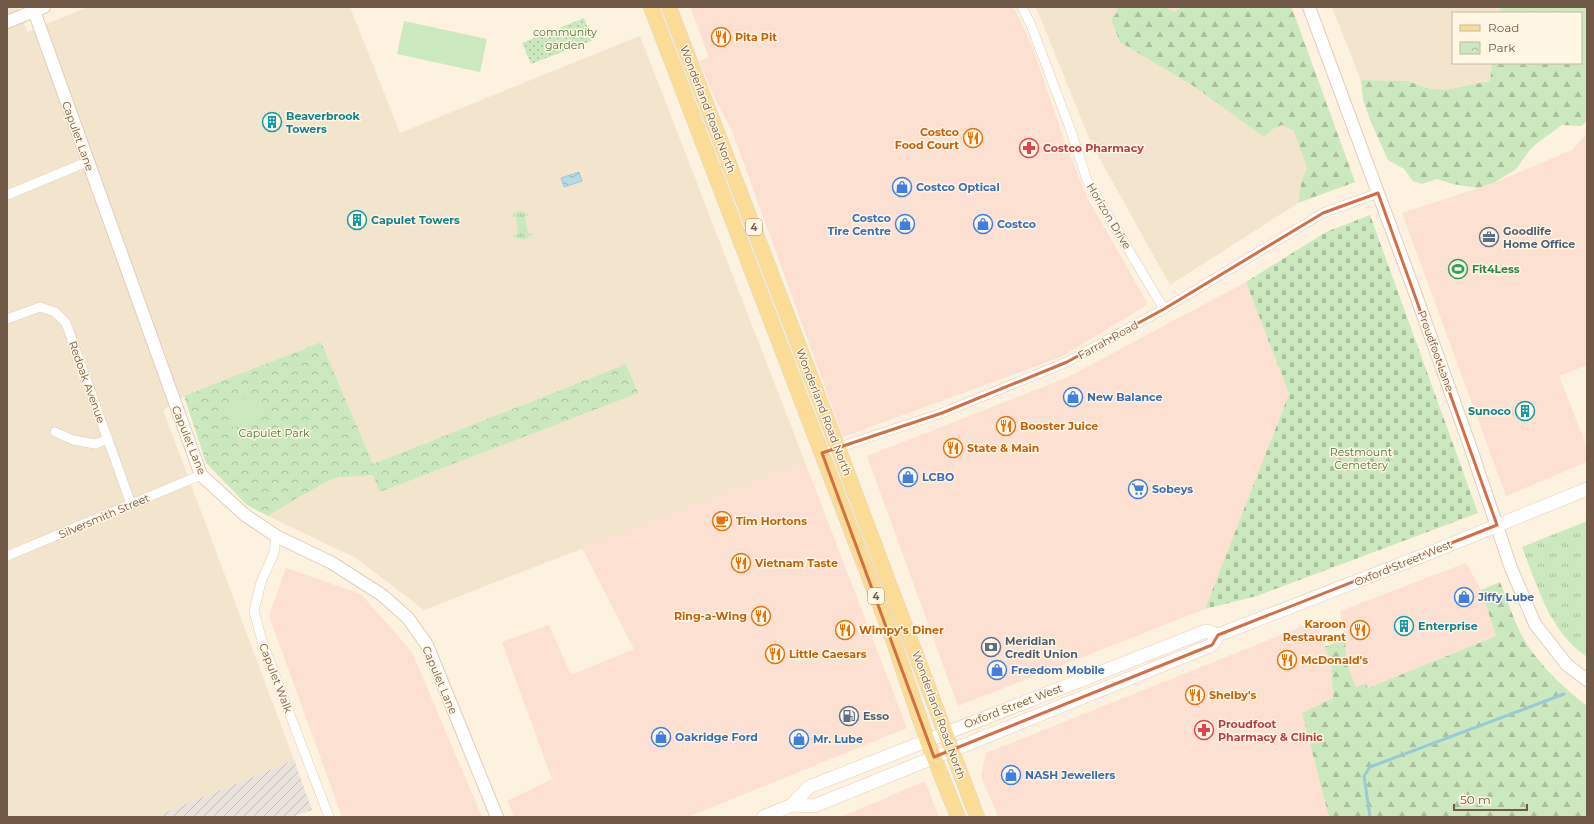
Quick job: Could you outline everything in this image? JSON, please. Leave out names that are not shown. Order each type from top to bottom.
[{"type":"main road","name":"Wonderland Road North","points":[[651,7],[892,637],[927,740],[958,817]]},
{"type":"main road","name":"Wonderland Road North","points":[[669,7],[838,448],[977,817]]},
{"type":"main road","name":"Oxford Street West","points":[[792,805],[814,806],[1212,645],[1218,635],[1587,489]]},
{"type":"main road","name":"Oxford Street West","points":[[763,817],[792,805],[809,787],[1206,631],[1218,635]]},
{"type":"street","name":"Horizon Drive","points":[[1022,7],[1031,25],[1071,131],[1087,180],[1164,309]]},
{"type":"street","name":"Proudfoot Lane","points":[[1309,7],[1470,446],[1511,568],[1535,624],[1567,665],[1587,680]]},
{"type":"street","points":[[7,22],[37,8]]},
{"type":"street","name":"Capulet Lane","points":[[37,8],[87,162],[201,475],[245,515],[276,536],[338,567],[382,595],[408,618],[427,645],[497,817]]},
{"type":"street","points":[[7,195],[87,162]]},
{"type":"street","name":"Farrah Road","points":[[822,453],[942,413],[1067,362],[1164,309],[1323,213],[1378,193]]},
{"type":"street","name":"Redoak Avenue","points":[[7,319],[40,306],[55,312],[66,323],[131,504]]},
{"type":"street","points":[[56,432],[73,440],[95,444],[108,440]]},
{"type":"street","name":"Silversmith Street","points":[[7,556],[201,475]]},
{"type":"street","name":"Capulet Walk","points":[[276,536],[274,553],[261,582],[254,611],[262,641],[329,817]]},
{"type":"highlighted area","points":[[1378,193],[1497,525],[1218,635],[1212,645],[934,757],[822,453],[942,413],[1067,362],[1164,309],[1323,213]]},
{"type":"shaded area","points":[[7,7],[18,7],[27,32],[88,7],[350,7],[400,133],[640,36],[805,462],[424,610],[356,558],[268,516],[334,478],[373,475],[381,492],[626,364],[373,464],[321,342],[184,396],[163,410],[294,760],[154,817],[7,817]]},
{"type":"shaded area","points":[[690,7],[1012,7],[1016,12],[1033,48],[1063,137],[1087,197],[1148,304],[1061,357],[843,437],[732,131],[716,101],[699,61],[709,57]]},
{"type":"shaded area","points":[[1035,7],[1292,7],[1355,182],[1298,203],[1170,285],[1091,143]]},
{"type":"shaded area","points":[[1332,7],[1501,7],[1499,12],[1452,12],[1452,64],[1492,64],[1490,81],[1445,90],[1427,88],[1408,81],[1361,80]]},
{"type":"shaded area","points":[[1587,133],[1587,365],[1559,376],[1587,447],[1587,462],[1506,496],[1402,213],[1494,183],[1572,150]]},
{"type":"shaded area","points":[[1246,282],[1289,394],[1205,609],[958,706],[867,456],[1066,378]]},
{"type":"shaded area","points":[[805,462],[907,728],[688,817],[515,817],[507,801],[552,779],[502,642],[549,625],[571,675],[634,649],[582,548]]},
{"type":"shaded area","points":[[1466,563],[1481,590],[1496,636],[1368,688],[1356,688],[1347,664],[1346,644],[1340,611]]},
{"type":"shaded area","points":[[286,568],[361,594],[412,652],[482,817],[342,817],[269,616]]},
{"type":"shaded area","points":[[1318,620],[1324,647],[1331,660],[1333,698],[1302,713],[1329,817],[998,817],[981,776],[986,753]]},
{"type":"shaded area","points":[[294,760],[312,810],[291,817],[154,817]]},
{"type":"shaded area","points":[[925,781],[939,817],[841,817],[843,816]]},
{"type":"green space","points":[[1118,7],[1164,7],[1174,12],[1183,7],[1289,7],[1293,12],[1355,182],[1298,203],[1302,180],[1307,168],[1294,131],[1282,125],[1274,128],[1264,137],[1195,87],[1120,42],[1111,19],[1116,14]]},
{"type":"green space","points":[[1501,7],[1587,7],[1587,122],[1581,126],[1562,125],[1536,144],[1516,169],[1494,183],[1478,188],[1453,184],[1437,179],[1422,184],[1413,181],[1404,169],[1388,160],[1370,120],[1363,99],[1361,80],[1408,81],[1427,88],[1445,90],[1490,81],[1492,64],[1582,64],[1582,12],[1499,12]]},
{"type":"green space","name":"community garden","points":[[584,18],[593,40],[531,64],[522,43]]},
{"type":"green space","points":[[404,21],[487,39],[480,72],[397,54]]},
{"type":"green space","points":[[519,211],[523,211],[530,216],[525,216],[528,233],[534,233],[525,239],[516,238],[512,235],[518,234],[516,217],[510,217]]},
{"type":"green space","name":"Restmount Cemetery","points":[[1370,215],[1478,513],[1257,596],[1205,609],[1289,394],[1246,282],[1326,232]]},
{"type":"green space","name":"Capulet Park","points":[[321,342],[373,464],[626,364],[638,393],[380,492],[373,475],[334,478],[268,516],[247,505],[206,463],[184,396]]},
{"type":"green space","points":[[254,395],[263,417],[233,428],[224,407]]},
{"type":"green space","points":[[1587,521],[1586,656],[1563,634],[1554,621],[1539,592],[1522,547]]},
{"type":"green space","points":[[1500,582],[1517,625],[1530,649],[1542,665],[1556,679],[1587,706],[1587,817],[1329,817],[1302,713],[1333,698],[1331,660],[1324,647],[1345,639],[1347,664],[1356,687],[1366,683],[1368,688],[1496,636],[1481,590]]},
{"type":"water","points":[[579,172],[582,181],[564,187],[561,178]]},
{"type":"waterway","points":[[1370,817],[1364,776],[1370,767],[1564,694]]},
{"type":"place","name":"Pita Pit","points":[[721,37]]},
{"type":"place","name":"Beaverbrook Towers","points":[[272,122]]},
{"type":"place","name":"Costco Food Court","points":[[973,138]]},
{"type":"place","name":"Costco Pharmacy","points":[[1029,148]]},
{"type":"place","name":"Costco Optical","points":[[902,187]]},
{"type":"place","name":"Capulet Towers","points":[[357,220]]},
{"type":"place","name":"Costco Tire Centre","points":[[905,224]]},
{"type":"place","name":"Costco","points":[[983,224]]},
{"type":"place","name":"Goodlife Home Office","points":[[1489,237]]},
{"type":"place","name":"Fit4Less","points":[[1458,269]]},
{"type":"place","name":"New Balance","points":[[1073,397]]},
{"type":"place","name":"Sunoco","points":[[1525,411]]},
{"type":"place","name":"Booster Juice","points":[[1006,426]]},
{"type":"place","name":"State & Main","points":[[953,448]]},
{"type":"place","name":"LCBO","points":[[908,477]]},
{"type":"place","name":"Sobeys","points":[[1138,489]]},
{"type":"place","name":"Tim Hortons","points":[[722,521]]},
{"type":"place","name":"Vietnam Taste","points":[[741,563]]},
{"type":"place","name":"Jiffy Lube","points":[[1464,597]]},
{"type":"place","name":"Ring-a-Wing","points":[[761,616]]},
{"type":"place","name":"Enterprise","points":[[1404,626]]},
{"type":"place","name":"Wimpy's Diner","points":[[845,630]]},
{"type":"place","name":"Karoon Restaurant","points":[[1360,630]]},
{"type":"place","name":"Meridian Credit Union","points":[[991,647]]},
{"type":"place","name":"Little Caesars","points":[[775,654]]},
{"type":"place","name":"McDonald's","points":[[1287,660]]},
{"type":"place","name":"Freedom Mobile","points":[[997,670]]},
{"type":"place","name":"Shelby's","points":[[1195,695]]},
{"type":"place","name":"Esso","points":[[849,716]]},
{"type":"place","name":"Proudfoot Pharmacy & Clinic","points":[[1204,730]]},
{"type":"place","name":"Oakridge Ford","points":[[661,737]]},
{"type":"place","name":"Mr. Lube","points":[[799,739]]},
{"type":"place","name":"NASH Jewellers","points":[[1011,775]]}]
